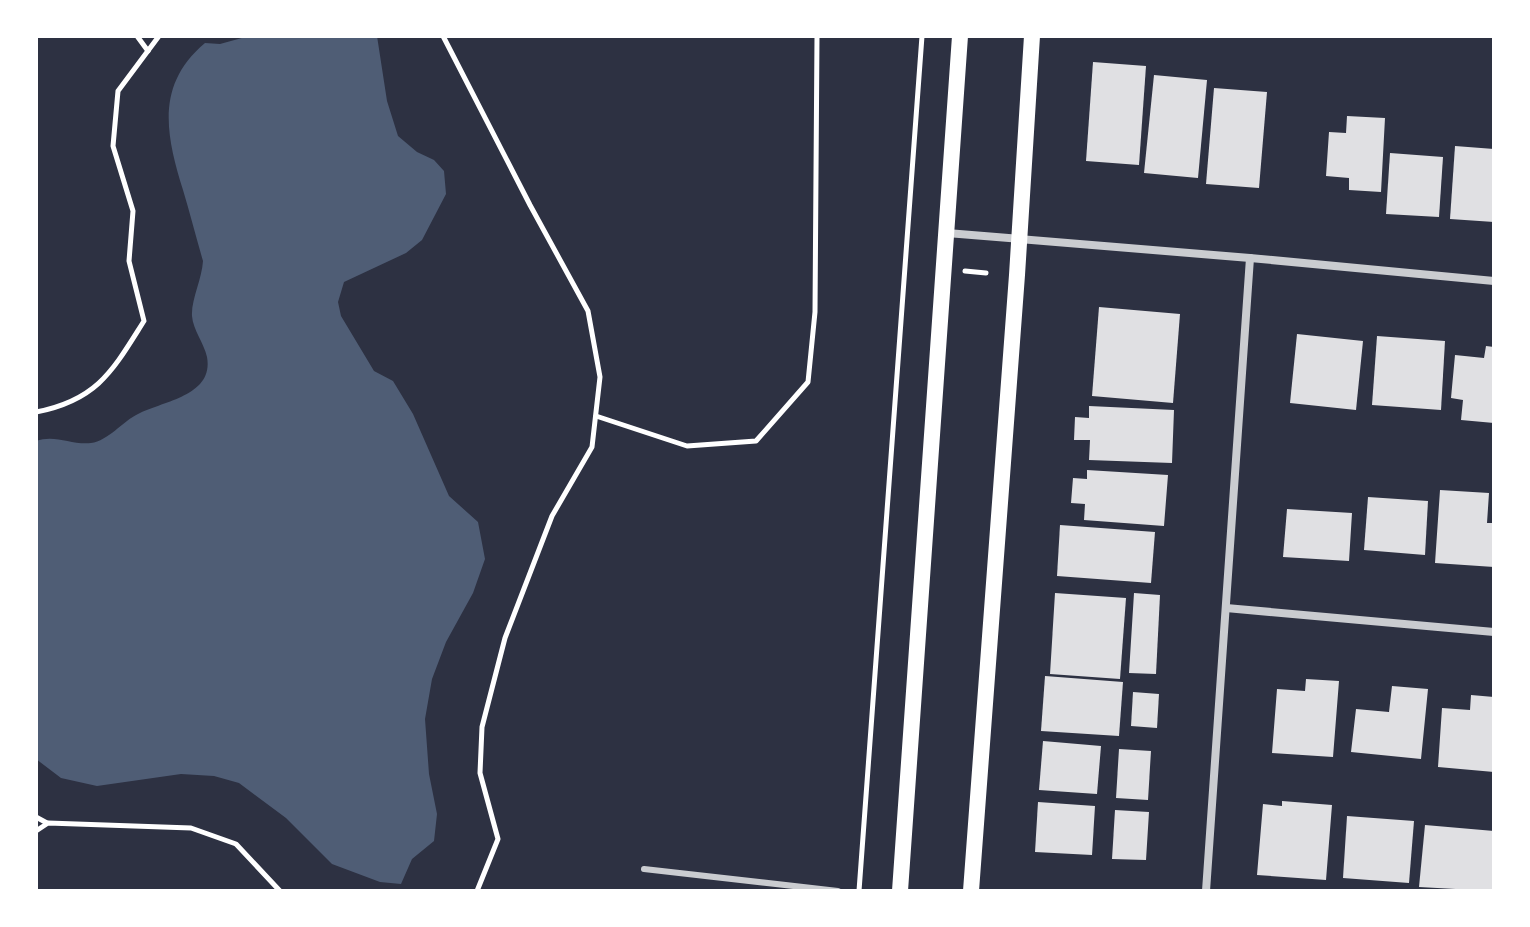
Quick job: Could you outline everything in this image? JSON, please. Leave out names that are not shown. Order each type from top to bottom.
[{"type":"main road","points":[[900,891],[960,36]]},
{"type":"main road","points":[[971,891],[1020,238],[1032,36]]},
{"type":"street","points":[[947,233],[1494,281]]},
{"type":"street","points":[[1206,891],[1250,258]]},
{"type":"street","points":[[1226,608],[1494,632]]},
{"type":"lane","points":[[644,869],[838,891]]},
{"type":"path","points":[[137,36],[148,51]]},
{"type":"path","points":[[36,412],[65,406],[108,376],[144,321],[129,261],[133,211],[113,146],[118,91],[159,36]]},
{"type":"path","points":[[443,36],[495,140],[588,311],[600,377],[592,447],[552,516],[505,638],[482,727],[480,773],[498,839],[477,891]]},
{"type":"path","points":[[596,416],[687,446],[756,441],[808,382],[815,312],[817,36]]},
{"type":"path","points":[[859,891],[922,36]]},
{"type":"path","points":[[965,271],[986,273]]},
{"type":"path","points":[[36,817],[48,823],[191,828],[236,844],[280,891]]},
{"type":"path","points":[[36,831],[48,823]]},
{"type":"water","points":[[249,36],[377,36],[387,101],[398,136],[417,152],[434,160],[444,171],[446,194],[422,240],[406,253],[344,282],[338,302],[341,316],[374,371],[393,381],[413,414],[449,496],[478,522],[485,559],[473,593],[446,642],[432,679],[425,719],[429,774],[437,814],[434,841],[412,859],[401,884],[380,882],[332,864],[286,818],[239,783],[214,776],[181,774],[97,786],[61,778],[36,759],[36,441],[97,441],[138,414],[184,395],[203,381],[207,357],[192,316],[203,261],[172,150],[169,112],[178,76],[205,43],[220,44]]},
{"type":"building","points":[[1093,62],[1146,66],[1139,165],[1086,161]]},
{"type":"building","points":[[1154,75],[1207,80],[1198,178],[1144,173]]},
{"type":"building","points":[[1214,88],[1267,92],[1259,188],[1206,184]]},
{"type":"building","points":[[1347,116],[1385,118],[1381,192],[1349,190],[1349,178],[1326,176],[1329,132],[1346,133]]},
{"type":"building","points":[[1455,146],[1494,149],[1494,222],[1450,219]]},
{"type":"building","points":[[1390,153],[1443,157],[1439,217],[1386,214]]},
{"type":"building","points":[[1099,307],[1180,314],[1173,403],[1092,396]]},
{"type":"building","points":[[1297,334],[1363,341],[1356,410],[1290,403]]},
{"type":"building","points":[[1377,336],[1445,341],[1441,410],[1372,405]]},
{"type":"building","points":[[1486,346],[1494,347],[1494,423],[1461,420],[1463,400],[1451,398],[1455,355],[1484,358]]},
{"type":"building","points":[[1089,406],[1174,410],[1172,463],[1089,460],[1090,440],[1074,440],[1075,417],[1089,418]]},
{"type":"building","points":[[1087,470],[1168,475],[1164,526],[1084,520],[1085,504],[1071,503],[1073,478],[1087,479]]},
{"type":"building","points":[[1440,490],[1489,493],[1487,523],[1494,523],[1494,567],[1435,563]]},
{"type":"building","points":[[1368,497],[1428,501],[1425,555],[1364,550]]},
{"type":"building","points":[[1287,509],[1352,513],[1349,561],[1283,557]]},
{"type":"building","points":[[1060,525],[1155,532],[1151,583],[1057,576]]},
{"type":"building","points":[[1055,593],[1126,598],[1120,679],[1050,674]]},
{"type":"building","points":[[1134,593],[1160,595],[1156,674],[1129,673]]},
{"type":"building","points":[[1045,676],[1123,682],[1119,736],[1041,731]]},
{"type":"building","points":[[1306,679],[1339,681],[1333,757],[1272,753],[1277,689],[1305,691]]},
{"type":"building","points":[[1392,686],[1428,689],[1421,759],[1351,752],[1356,709],[1389,712]]},
{"type":"building","points":[[1133,692],[1159,694],[1157,728],[1131,726]]},
{"type":"building","points":[[1471,695],[1494,697],[1494,772],[1438,767],[1442,708],[1470,710]]},
{"type":"building","points":[[1043,741],[1101,746],[1097,794],[1039,790]]},
{"type":"building","points":[[1119,749],[1151,751],[1148,800],[1116,798]]},
{"type":"building","points":[[1282,801],[1332,805],[1326,880],[1257,875],[1263,804],[1282,806]]},
{"type":"building","points":[[1038,802],[1095,806],[1092,855],[1035,852]]},
{"type":"building","points":[[1115,810],[1149,812],[1146,860],[1112,859]]},
{"type":"building","points":[[1347,816],[1414,821],[1409,883],[1343,878]]},
{"type":"building","points":[[1425,825],[1494,831],[1492,891],[1419,887]]}]
